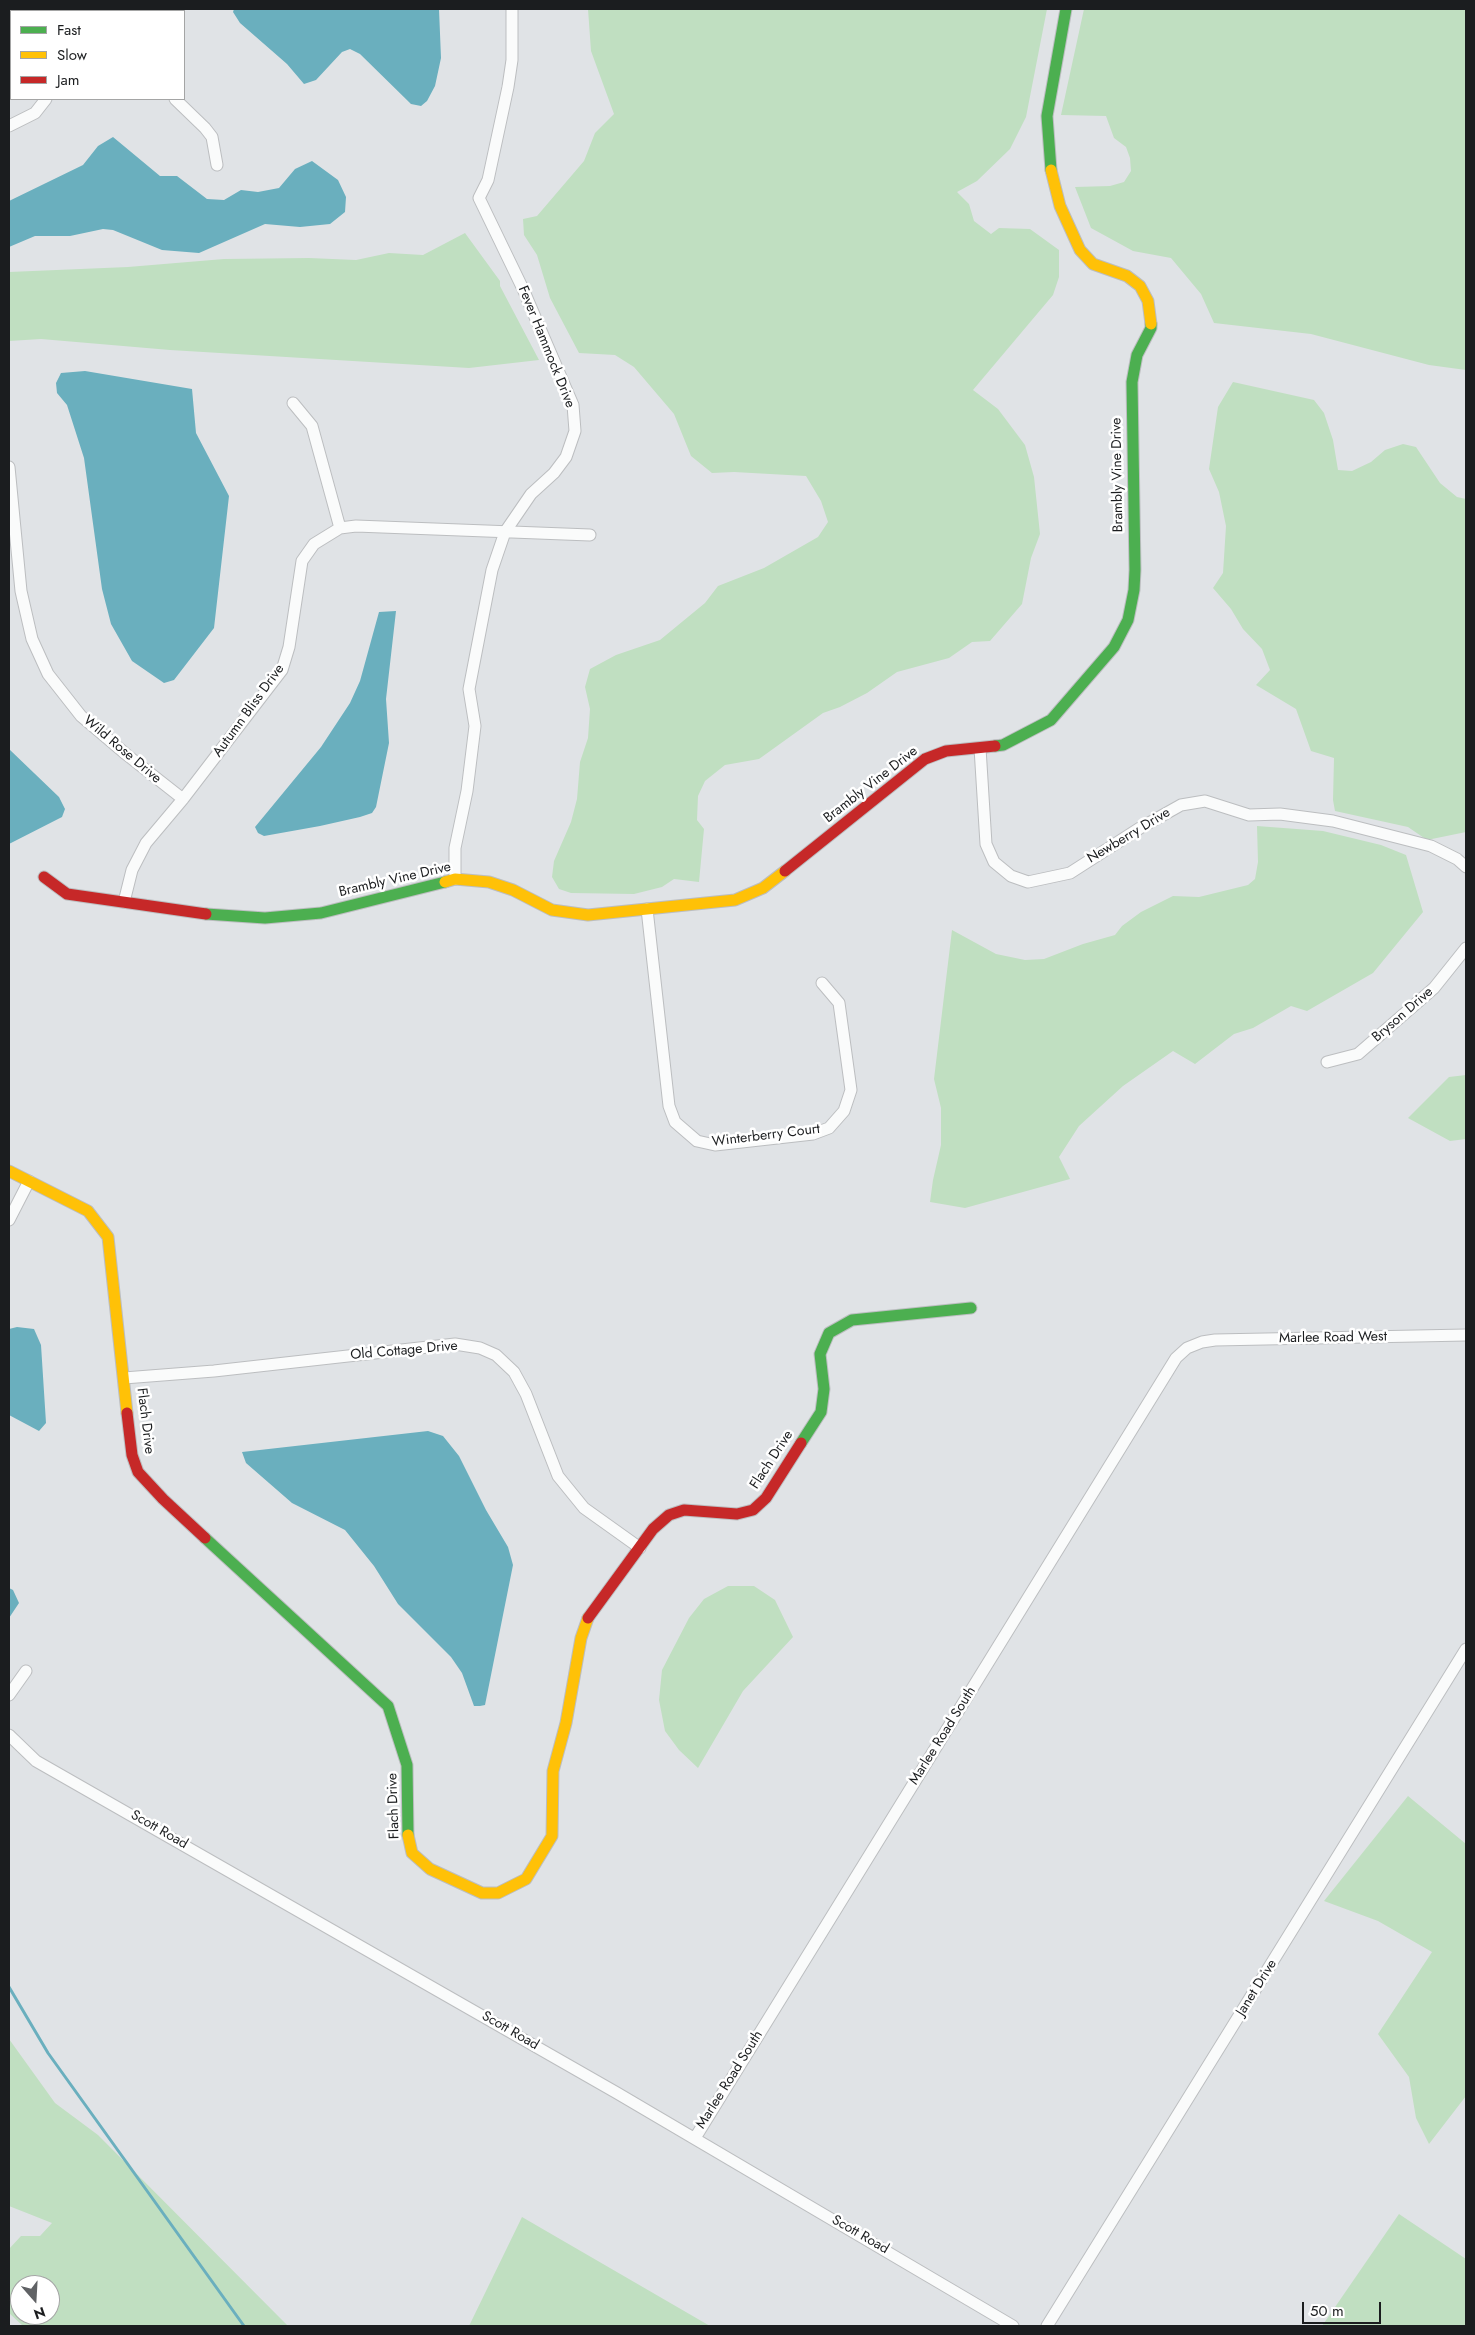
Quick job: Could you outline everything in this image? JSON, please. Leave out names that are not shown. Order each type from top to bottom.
[{"type":"street","name":"Fever Hammock Drive","points":[[455,879],[455,848],[467,791],[475,726],[469,688],[492,570],[505,532],[531,494],[554,473],[566,457],[575,431],[573,405],[523,290],[479,198],[488,180],[508,87],[512,60],[512,9]]},
{"type":"street","name":"Brambly Vine Drive","points":[[44,877],[67,894],[186,913],[265,918],[321,913],[455,879],[489,882],[513,890],[552,910],[588,916],[735,900],[763,888],[925,759],[946,751],[1003,745],[1051,720],[1114,647],[1128,620],[1134,590],[1132,382],[1137,355],[1151,328],[1148,301],[1140,286],[1127,276],[1093,264],[1080,250],[1060,206],[1051,174],[1047,116],[1066,9]]},
{"type":"street","points":[[9,126],[20,122],[34,113],[45,100]]},
{"type":"street","points":[[177,100],[212,137],[218,166]]},
{"type":"street","points":[[293,403],[312,426],[340,528]]},
{"type":"street","name":"Wild Rose Drive","points":[[9,467],[21,591],[32,640],[48,674],[81,716],[127,756],[183,799]]},
{"type":"street","name":"Autumn Bliss Drive","points":[[124,902],[132,870],[146,843],[183,799],[282,670],[290,647],[302,561],[314,544],[340,528],[356,526],[590,535]]},
{"type":"street","name":"Newberry Drive","points":[[980,748],[986,844],[994,862],[1011,876],[1028,882],[1070,873],[1140,828],[1181,805],[1205,801],[1250,815],[1280,814],[1333,821],[1431,846],[1457,859],[1466,867]]},
{"type":"street","name":"Winterberry Court","points":[[647,909],[669,1106],[675,1122],[697,1141],[715,1145],[812,1134],[829,1128],[844,1112],[851,1090],[839,1004],[822,982]]},
{"type":"street","name":"Bryson Drive","points":[[1326,1062],[1358,1054],[1434,988],[1466,948]]},
{"type":"street","name":"Flach Drive","points":[[9,1171],[70,1200],[88,1212],[108,1237],[132,1455],[138,1472],[163,1499],[388,1706],[407,1765],[408,1834],[412,1853],[430,1869],[482,1893],[498,1893],[526,1879],[552,1836],[553,1770],[566,1723],[581,1638],[590,1614],[653,1529],[669,1515],[684,1510],[737,1514],[753,1510],[766,1498],[820,1412],[824,1389],[820,1354],[829,1333],[852,1320],[971,1308]]},
{"type":"street","points":[[9,1220],[29,1181]]},
{"type":"street","name":"Marlee Road West","points":[[1199,1343],[1215,1340],[1466,1335]]},
{"type":"street","name":"Marlee Road South","points":[[695,2138],[1171,1363],[1187,1348],[1199,1343]]},
{"type":"street","name":"Old Cottage Drive","points":[[124,1378],[214,1371],[455,1344],[480,1348],[496,1355],[514,1372],[526,1394],[558,1476],[584,1508],[640,1548]]},
{"type":"street","name":"Janet Drive","points":[[1047,2326],[1466,1649]]},
{"type":"street","points":[[9,1695],[26,1671]]},
{"type":"street","name":"Scott Road","points":[[9,1735],[36,1760],[695,2138],[1013,2326]]},
{"type":"green space","points":[[588,9],[1047,9],[1026,117],[1010,149],[977,181],[957,192],[969,204],[974,221],[991,234],[999,228],[1030,229],[1059,250],[1059,277],[1053,295],[973,390],[998,409],[1025,445],[1034,477],[1040,534],[1031,558],[1022,604],[990,641],[972,642],[949,658],[897,672],[867,693],[840,707],[823,713],[759,759],[725,765],[705,781],[698,796],[697,820],[704,829],[699,882],[674,879],[662,887],[634,894],[571,893],[559,889],[552,877],[554,861],[571,822],[577,799],[580,762],[588,738],[590,709],[585,687],[590,669],[616,655],[660,640],[705,603],[718,586],[764,568],[818,537],[828,522],[821,501],[806,476],[734,472],[712,473],[691,456],[674,414],[634,367],[615,355],[579,353],[550,298],[537,255],[524,235],[523,219],[537,216],[584,161],[595,133],[614,114],[591,51]]},
{"type":"green space","points":[[1084,9],[1466,9],[1466,370],[1429,365],[1311,334],[1214,323],[1201,294],[1171,258],[1133,251],[1091,228],[1075,187],[1110,186],[1124,182],[1131,171],[1130,158],[1126,147],[1114,138],[1106,116],[1061,115]]},
{"type":"green space","points":[[465,233],[500,281],[500,286],[539,360],[469,368],[170,350],[41,339],[9,341],[9,272],[128,267],[224,259],[309,258],[356,260],[389,253],[423,255]]},
{"type":"green space","points":[[1233,382],[1314,400],[1324,413],[1333,440],[1338,470],[1352,471],[1371,462],[1385,450],[1403,444],[1416,447],[1440,483],[1457,497],[1466,499],[1466,832],[1427,840],[1408,827],[1335,811],[1333,800],[1334,758],[1311,751],[1296,709],[1256,685],[1270,670],[1262,649],[1243,629],[1231,609],[1213,588],[1223,573],[1226,526],[1219,492],[1209,469],[1218,407]]},
{"type":"green space","points":[[1257,826],[1323,831],[1381,845],[1406,855],[1423,912],[1373,973],[1307,1011],[1291,1006],[1253,1028],[1234,1034],[1195,1064],[1173,1051],[1123,1086],[1079,1126],[1059,1157],[1070,1179],[965,1208],[930,1202],[941,1145],[941,1108],[934,1079],[952,930],[996,954],[1025,960],[1044,959],[1083,944],[1115,935],[1122,926],[1141,912],[1173,896],[1199,897],[1248,885],[1255,879],[1258,862]]},
{"type":"green space","points":[[1466,1075],[1466,1139],[1450,1141],[1408,1118],[1449,1077]]},
{"type":"green space","points":[[728,1586],[754,1586],[775,1600],[793,1637],[743,1691],[698,1768],[679,1750],[665,1731],[659,1700],[662,1670],[689,1618],[704,1599]]},
{"type":"green space","points":[[1408,1796],[1466,1844],[1466,2096],[1429,2144],[1416,2118],[1409,2077],[1378,2034],[1432,1952],[1378,1921],[1324,1901]]},
{"type":"green space","points":[[9,2039],[55,2103],[98,2135],[288,2326],[23,2326],[60,2325],[60,2275],[10,2275],[9,2313],[9,2249],[21,2236],[40,2236],[52,2223],[9,2206]]},
{"type":"green space","points":[[1399,2214],[1466,2259],[1466,2326],[1322,2326]]},
{"type":"green space","points":[[522,2217],[710,2326],[469,2326]]},
{"type":"water","points":[[234,9],[439,9],[441,58],[435,86],[427,101],[421,106],[411,104],[360,54],[350,49],[342,52],[316,80],[304,84],[287,64],[240,23],[233,12]]},
{"type":"water","points":[[113,137],[160,176],[177,176],[207,199],[224,200],[241,190],[258,192],[279,188],[295,169],[312,161],[338,180],[346,197],[345,212],[330,224],[300,227],[265,224],[199,253],[162,250],[113,230],[103,229],[70,236],[35,236],[9,247],[9,201],[83,165],[98,146]]},
{"type":"water","points":[[85,371],[192,389],[196,433],[229,496],[214,628],[174,680],[164,683],[132,661],[111,624],[102,589],[84,458],[67,405],[57,393],[56,383],[61,373]]},
{"type":"water","points":[[396,611],[386,699],[389,743],[376,807],[372,813],[320,826],[264,836],[258,833],[255,827],[321,747],[350,703],[360,681],[379,612]]},
{"type":"water","points":[[9,749],[59,797],[65,809],[62,817],[9,844]]},
{"type":"water","points":[[17,1327],[34,1329],[41,1345],[46,1423],[39,1431],[9,1415],[9,1329]]},
{"type":"water","points":[[428,1431],[443,1436],[459,1456],[486,1510],[508,1547],[513,1565],[485,1705],[480,1706],[474,1706],[462,1673],[451,1657],[398,1604],[374,1566],[345,1530],[292,1503],[246,1463],[242,1452]]},
{"type":"water","points":[[9,1588],[13,1590],[19,1603],[9,1618]]},
{"type":"waterway","points":[[9,1987],[48,2053],[244,2326]]},
{"type":"traffic: fast","points":[[1051,170],[1047,116],[1066,9]]},
{"type":"traffic: fast","points":[[995,746],[1003,745],[1051,720],[1114,647],[1128,620],[1134,590],[1135,570],[1132,382],[1137,355],[1151,328],[1151,324]]},
{"type":"traffic: fast","points":[[206,914],[265,918],[321,913],[445,882]]},
{"type":"traffic: fast","points":[[801,1443],[821,1412],[824,1389],[820,1354],[829,1333],[852,1320],[971,1308]]},
{"type":"traffic: fast","points":[[205,1538],[388,1706],[407,1765],[408,1835]]},
{"type":"traffic: slow","points":[[1051,170],[1060,206],[1080,250],[1093,264],[1127,276],[1140,286],[1148,301],[1151,324]]},
{"type":"traffic: slow","points":[[445,882],[455,879],[489,882],[513,890],[552,910],[588,915],[735,900],[763,888],[785,871]]},
{"type":"traffic: slow","points":[[9,1171],[88,1211],[108,1237],[127,1413]]},
{"type":"traffic: slow","points":[[408,1835],[412,1853],[430,1869],[482,1893],[498,1893],[526,1879],[552,1836],[553,1771],[566,1723],[581,1638],[588,1618]]},
{"type":"traffic: jam","points":[[785,871],[925,759],[946,751],[995,746]]},
{"type":"traffic: jam","points":[[44,877],[67,894],[206,914]]},
{"type":"traffic: jam","points":[[127,1413],[132,1455],[138,1472],[163,1499],[205,1538]]},
{"type":"traffic: jam","points":[[588,1618],[653,1529],[669,1515],[684,1510],[737,1514],[753,1510],[766,1498],[801,1443]]}]
